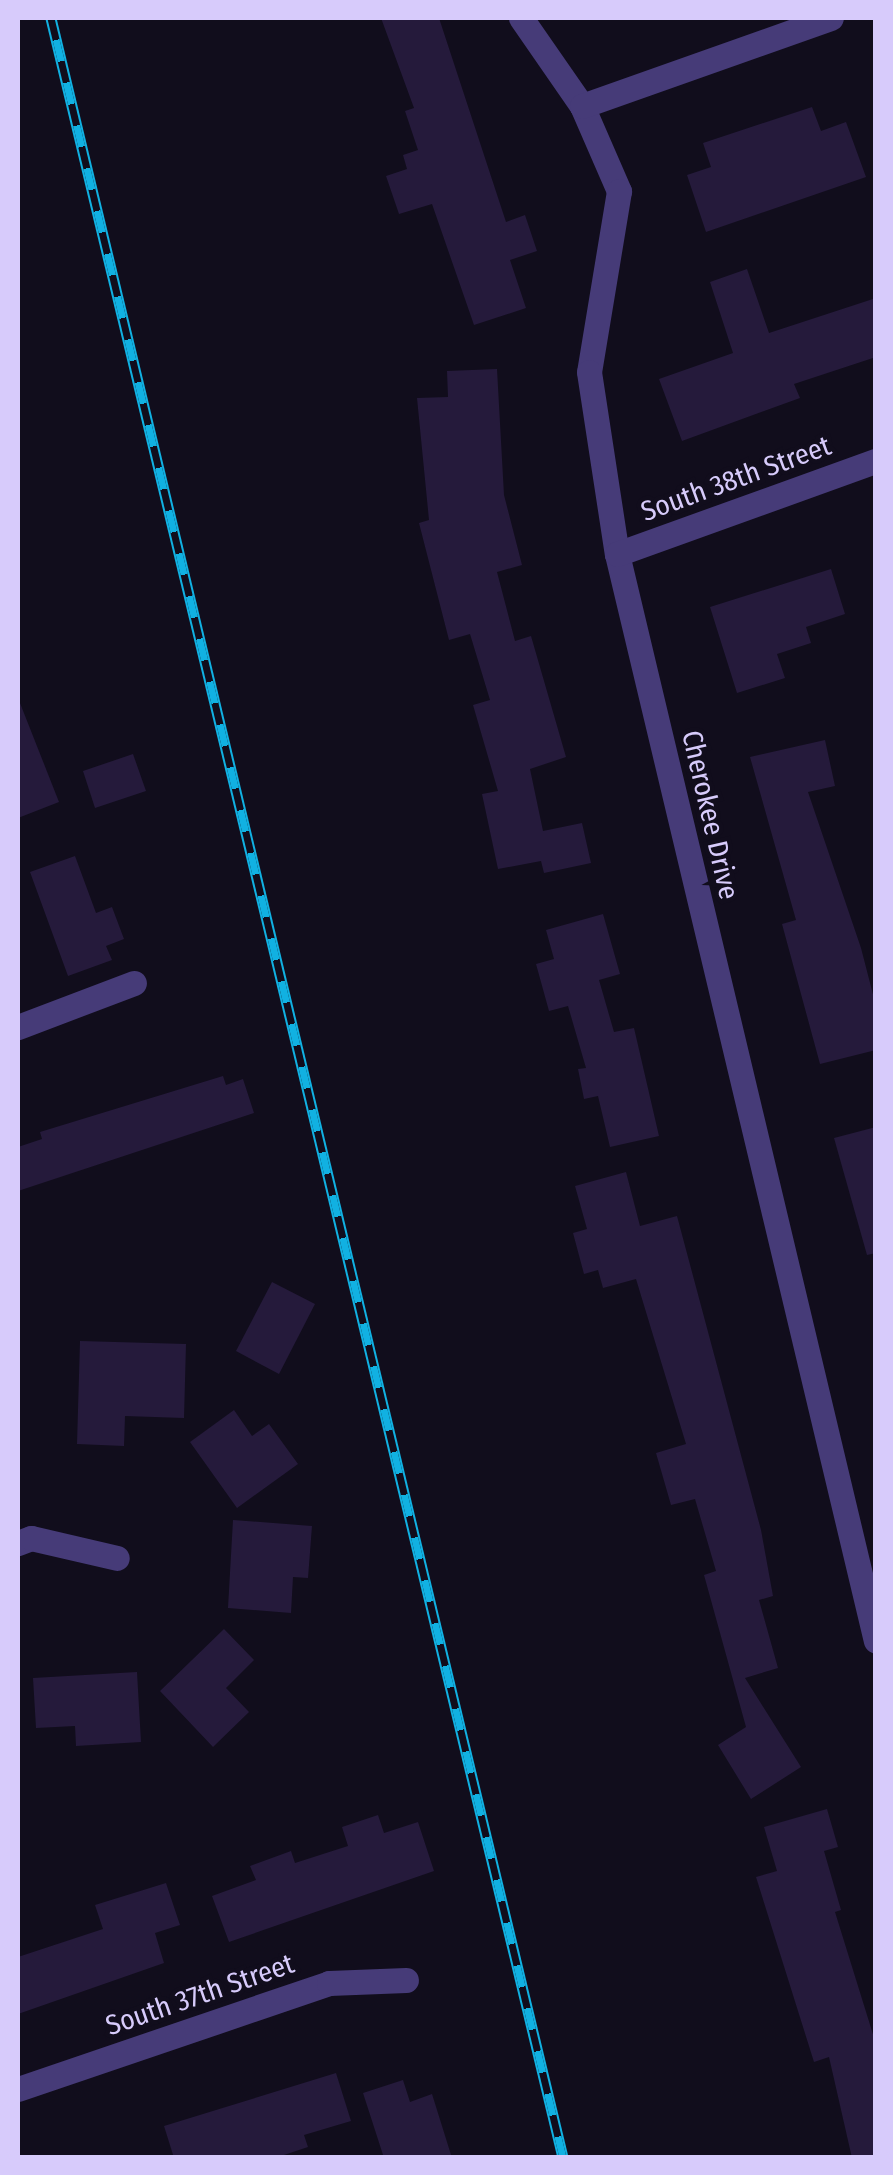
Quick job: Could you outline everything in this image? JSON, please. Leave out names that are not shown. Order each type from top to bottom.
[{"type":"street","name":"Cherokee Drive","points":[[522,18],[582,106],[619,191],[589,372],[617,554],[876,1642]]},
{"type":"street","points":[[582,106],[831,18]]},
{"type":"street","name":"South 38th Street","points":[[617,554],[876,461]]},
{"type":"street","points":[[18,1026],[134,984]]},
{"type":"street","points":[[18,1543],[31,1538],[117,1558]]},
{"type":"street","name":"South 37th Street","points":[[18,2090],[329,1983],[406,1980]]},
{"type":"building","points":[[381,18],[439,18],[506,222],[525,215],[537,251],[510,260],[526,308],[474,325],[432,204],[399,214],[386,176],[407,169],[403,155],[418,150],[405,111],[414,108]]},
{"type":"building","points":[[812,107],[821,131],[846,122],[866,177],[706,232],[687,175],[711,167],[703,143]]},
{"type":"building","points":[[747,269],[769,333],[876,298],[876,357],[794,384],[800,398],[682,441],[659,379],[733,353],[710,282]]},
{"type":"building","points":[[497,369],[504,495],[522,565],[497,572],[515,641],[531,636],[566,757],[530,769],[543,831],[582,823],[591,863],[544,873],[541,861],[498,869],[482,794],[498,791],[473,705],[490,700],[470,634],[449,640],[419,523],[429,520],[417,398],[448,397],[447,371]]},
{"type":"building","points":[[831,569],[845,614],[806,627],[811,643],[777,654],[785,678],[737,693],[710,607]]},
{"type":"building","points":[[18,698],[59,802],[18,818]]},
{"type":"building","points":[[825,740],[835,786],[808,792],[861,948],[876,1006],[876,1050],[820,1064],[782,924],[796,920],[750,757]]},
{"type":"building","points":[[133,754],[146,791],[95,808],[83,771]]},
{"type":"building","points":[[75,856],[96,913],[112,907],[124,939],[106,946],[112,960],[68,976],[30,872]]},
{"type":"building","points":[[603,914],[620,974],[599,980],[614,1032],[634,1028],[659,1136],[610,1147],[598,1096],[584,1099],[578,1069],[586,1068],[568,1006],[549,1011],[536,964],[554,959],[546,930]]},
{"type":"building","points":[[223,1076],[226,1085],[243,1079],[254,1113],[18,1191],[18,1147],[42,1139],[40,1132]]},
{"type":"building","points":[[876,1127],[876,1253],[867,1255],[834,1138]]},
{"type":"building","points":[[626,1172],[640,1226],[677,1216],[761,1530],[773,1596],[759,1600],[778,1668],[745,1678],[801,1767],[751,1799],[718,1745],[746,1727],[704,1575],[716,1571],[695,1499],[671,1505],[656,1453],[686,1444],[636,1279],[603,1288],[598,1270],[584,1274],[573,1233],[587,1229],[575,1186]]},
{"type":"building","points":[[272,1282],[315,1304],[279,1374],[236,1351]]},
{"type":"building","points":[[80,1341],[186,1344],[184,1418],[125,1416],[124,1446],[77,1444]]},
{"type":"building","points":[[234,1410],[252,1436],[269,1424],[298,1464],[237,1508],[190,1442]]},
{"type":"building","points":[[233,1520],[312,1526],[308,1578],[293,1577],[291,1613],[228,1608]]},
{"type":"building","points":[[224,1629],[254,1660],[226,1688],[249,1712],[213,1747],[160,1691]]},
{"type":"building","points":[[137,1672],[141,1742],[76,1746],[75,1726],[36,1728],[33,1678]]},
{"type":"building","points":[[827,1809],[838,1847],[824,1851],[841,1910],[835,1912],[876,2044],[876,2158],[852,2158],[829,2057],[814,2062],[756,1877],[777,1871],[764,1827]]},
{"type":"building","points":[[378,1815],[384,1833],[418,1822],[434,1871],[229,1942],[212,1896],[256,1880],[250,1866],[291,1851],[295,1863],[348,1846],[342,1827]]},
{"type":"building","points":[[166,1883],[180,1925],[155,1933],[164,1963],[18,2014],[18,1957],[103,1929],[95,1905]]},
{"type":"building","points":[[336,2073],[351,2121],[304,2135],[308,2147],[275,2158],[174,2158],[164,2126]]},
{"type":"building","points":[[403,2080],[410,2102],[432,2094],[452,2158],[384,2158],[363,2093]]},
{"type":"railway","points":[[51,18],[563,2158]]}]
